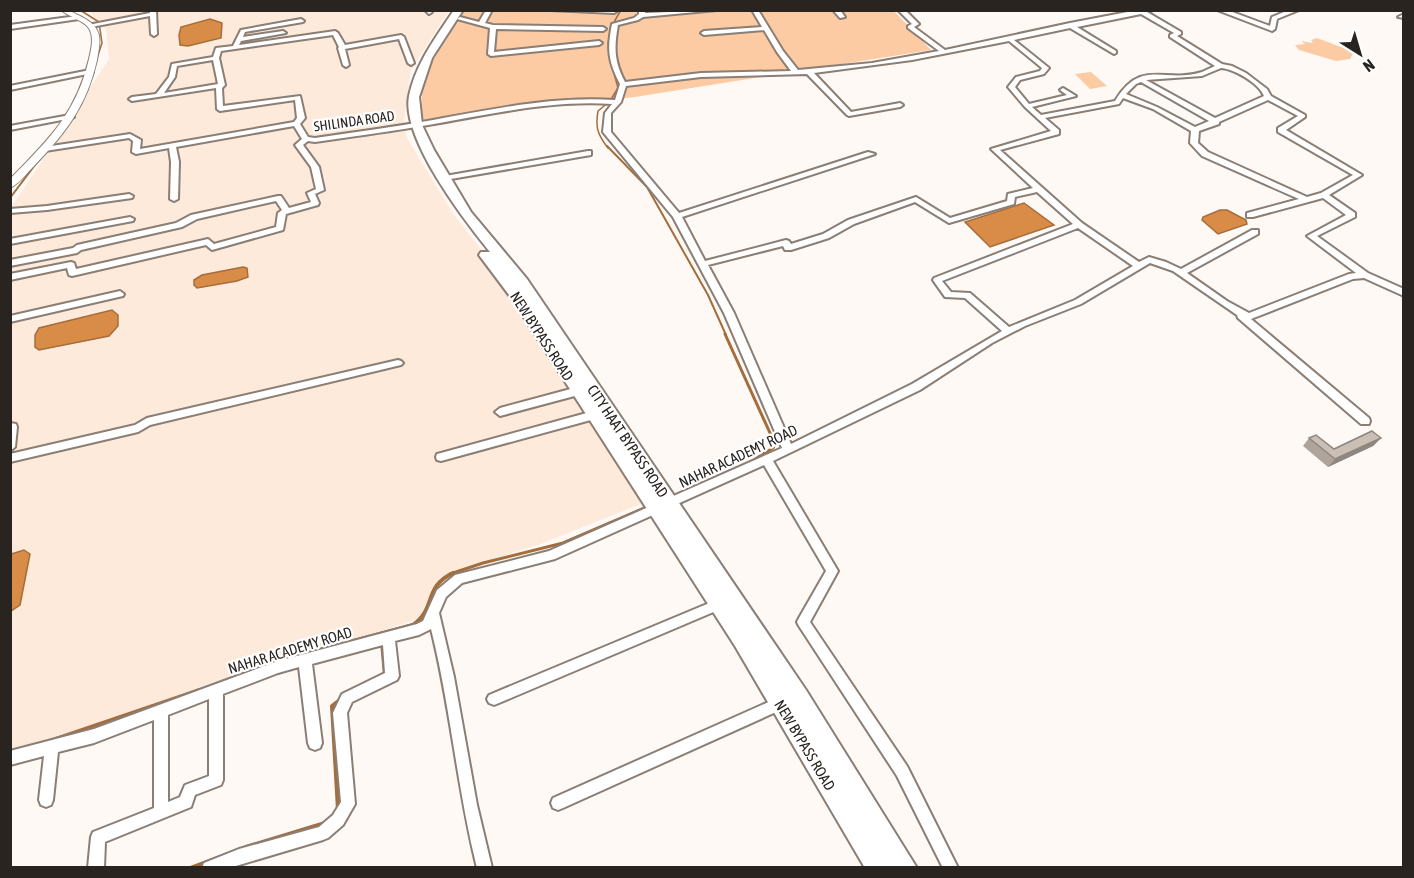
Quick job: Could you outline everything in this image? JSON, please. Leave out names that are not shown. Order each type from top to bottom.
[{"type":"main road","name":"CITY HAAT BYPASS ROAD","points":[[457,13],[427,58],[414,97],[412,125],[466,214],[522,282],[662,507],[799,697],[905,867]]},
{"type":"main road","name":"NEW BYPASS ROAD","points":[[412,125],[420,152],[457,217],[517,296],[594,415],[662,507],[879,867]]},
{"type":"street","points":[[64,10],[91,25],[154,12],[154,34]]},
{"type":"street","points":[[481,24],[489,10]]},
{"type":"street","points":[[714,10],[642,13],[636,19],[615,24],[610,45],[614,67],[623,84],[616,102],[608,113],[607,132],[676,216],[729,313],[788,450]]},
{"type":"street","points":[[768,10],[756,12],[780,52],[796,72]]},
{"type":"street","points":[[836,10],[842,17]]},
{"type":"street","points":[[901,10],[916,24],[910,27],[943,51]]},
{"type":"street","points":[[1220,10],[1272,29],[1274,18],[1296,10]]},
{"type":"street","points":[[549,28],[555,11],[614,11]]},
{"type":"street","points":[[589,44],[588,29],[593,11]]},
{"type":"street","points":[[623,84],[683,76],[766,75],[832,70],[1011,40],[1070,25],[1146,11],[1179,33],[1173,36],[1220,66],[1230,67],[1244,74],[1265,90],[1268,97],[1303,116],[1281,130],[1358,175],[1324,195],[1250,215]]},
{"type":"street","points":[[457,13],[493,27],[603,29]]},
{"type":"street","points":[[10,27],[76,18]]},
{"type":"street","points":[[235,48],[243,31],[301,21]]},
{"type":"street","points":[[12,183],[45,149],[70,117],[87,86],[96,45],[95,33],[91,25]]},
{"type":"street","points":[[1070,25],[1114,52]]},
{"type":"street","points":[[493,27],[491,54],[599,44]]},
{"type":"street","points":[[537,28],[539,49]]},
{"type":"street","points":[[704,33],[766,28]]},
{"type":"street","points":[[239,39],[283,33]]},
{"type":"street","points":[[296,124],[302,118],[298,97],[220,109],[219,87],[222,85],[216,58],[219,46],[235,48],[335,33],[343,48],[346,65]]},
{"type":"street","points":[[343,48],[401,37],[411,63]]},
{"type":"street","points":[[1011,40],[1046,68],[1042,73],[1018,78],[1011,87],[1056,132],[995,149],[1079,225],[1137,265],[1149,260],[1166,262],[1236,312],[1365,422]]},
{"type":"street","points":[[158,96],[172,77],[174,65],[216,58]]},
{"type":"street","points":[[1040,117],[1117,103],[1121,95],[1140,79],[1149,76],[1203,74],[1220,66]]},
{"type":"street","points":[[808,71],[849,114],[900,105]]},
{"type":"street","points":[[10,88],[90,72]]},
{"type":"street","points":[[1140,79],[1216,122]]},
{"type":"street","points":[[132,99],[222,85]]},
{"type":"street","points":[[1028,106],[1073,96],[1064,90]]},
{"type":"street","points":[[1121,95],[1155,108],[1195,130],[1268,97]]},
{"type":"street","name":"SHILINDA ROAD","points":[[45,149],[130,136],[137,140],[136,152],[296,124],[306,140],[412,125],[506,108],[584,101],[616,102]]},
{"type":"street","points":[[10,128],[70,117]]},
{"type":"street","points":[[1195,130],[1194,143],[1205,154],[1307,200]]},
{"type":"street","points":[[10,277],[71,265],[72,273],[208,242],[212,247],[280,228],[282,213],[315,203],[311,193],[320,190],[315,167],[299,145],[306,140]]},
{"type":"street","points":[[172,146],[174,199]]},
{"type":"street","points":[[445,178],[588,153]]},
{"type":"street","points":[[676,216],[871,154]]},
{"type":"street","points":[[703,264],[786,243],[788,248],[805,243],[826,236],[851,222],[916,199],[949,221],[1011,202],[1011,196],[1038,189]]},
{"type":"street","points":[[1324,195],[1352,215],[1311,236],[1365,275],[1404,292]]},
{"type":"street","points":[[10,211],[129,196]]},
{"type":"street","points":[[10,262],[77,250],[77,248],[174,226],[194,217],[278,198],[286,211]]},
{"type":"street","points":[[10,242],[130,219]]},
{"type":"street","points":[[1008,331],[966,295],[948,295],[937,280],[1079,225]]},
{"type":"street","points":[[1180,273],[1255,232]]},
{"type":"street","name":"NAHAR ACADEMY ROAD","points":[[10,758],[94,736],[216,689],[305,659],[419,629],[427,625],[438,596],[446,586],[459,578],[551,555],[788,450],[916,387],[1008,331],[1077,302],[1137,265]]},
{"type":"street","points":[[1236,312],[1249,317],[1352,276],[1365,275]]},
{"type":"street","points":[[10,319],[120,294]]},
{"type":"street","points":[[10,458],[85,442],[138,428],[147,422],[399,363]]},
{"type":"street","points":[[500,412],[578,391]]},
{"type":"street","points":[[441,457],[594,415]]},
{"type":"street","points":[[10,427],[12,427],[10,447]]},
{"type":"street","points":[[766,460],[832,571],[803,622],[902,771],[951,867]]},
{"type":"street","points":[[494,699],[719,604]]},
{"type":"street","points":[[433,614],[447,663],[471,822],[484,867]]},
{"type":"street","points":[[209,867],[239,856],[323,833],[338,820],[348,804],[340,713],[347,698],[392,676],[388,636]]},
{"type":"street","points":[[305,659],[315,743]]},
{"type":"street","points":[[96,867],[98,837],[186,802],[190,790],[216,780],[216,689]]},
{"type":"street","points":[[558,803],[780,703]]},
{"type":"street","points":[[161,710],[162,812]]},
{"type":"street","points":[[46,800],[52,747]]},
{"type":"shaded area","points":[[89,11],[449,11],[411,70],[404,122],[407,138],[454,215],[517,295],[651,500],[538,545],[446,574],[427,616],[60,737],[11,749],[10,209],[109,59],[106,29]]},
{"type":"shaded area","points":[[460,11],[894,11],[931,50],[635,97],[421,121],[423,70]]},
{"type":"shaded area","points":[[210,19],[222,23],[221,38],[188,46],[180,45],[181,27]]},
{"type":"shaded area","points":[[1317,38],[1354,52],[1350,59],[1336,61],[1299,50],[1295,45],[1305,44],[1301,41],[1313,43],[1311,40]]},
{"type":"shaded area","points":[[1091,72],[1107,86],[1090,89],[1075,74]]},
{"type":"shaded area","points":[[1024,203],[1054,225],[990,247],[965,222]]},
{"type":"shaded area","points":[[1220,210],[1227,210],[1246,220],[1247,224],[1218,234],[1202,220],[1203,217]]},
{"type":"shaded area","points":[[247,268],[248,277],[197,288],[194,285],[194,280],[202,275]]},
{"type":"shaded area","points":[[112,310],[118,315],[118,326],[109,336],[39,350],[35,347],[35,335],[39,328]]},
{"type":"shaded area","points":[[24,550],[30,554],[20,605],[11,611],[11,554]]},
{"type":"building","points":[[1372,431],[1381,438],[1335,459],[1309,438],[1316,435],[1334,449]]},
{"type":"waterway","points":[[80,10],[99,22],[102,43],[87,89]]},
{"type":"waterway","points":[[608,148],[598,131],[597,117],[598,111],[610,101],[618,88],[609,57],[608,40],[614,21],[621,10]]},
{"type":"waterway","points":[[607,146],[647,187],[708,295],[726,335]]},
{"type":"waterway","points":[[10,198],[38,161]]},
{"type":"waterway","points":[[725,334],[775,444],[773,448],[749,463]]},
{"type":"waterway","points":[[453,573],[563,543],[649,506]]},
{"type":"waterway","points":[[291,658],[413,625],[425,612],[437,585],[453,573]]},
{"type":"waterway","points":[[382,642],[385,675]]},
{"type":"waterway","points":[[50,741],[200,690]]},
{"type":"waterway","points":[[338,810],[332,706],[341,699]]},
{"type":"waterway","points":[[246,847],[325,823]]},
{"type":"waterway","points":[[190,868],[225,855]]}]
